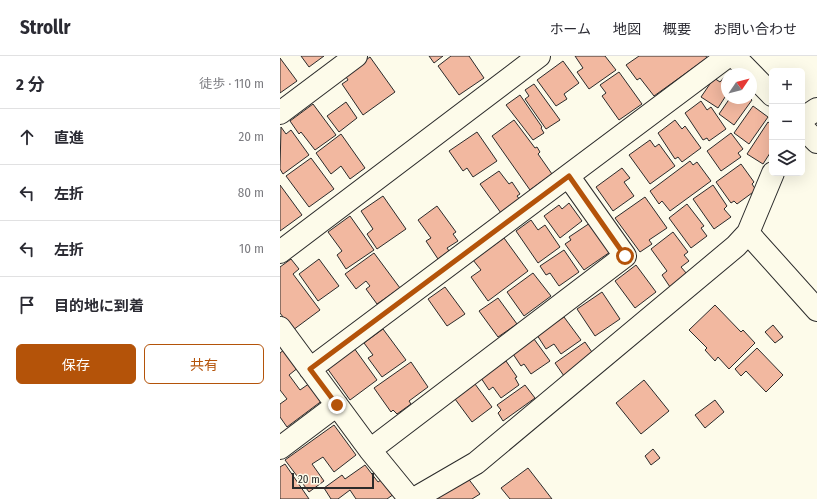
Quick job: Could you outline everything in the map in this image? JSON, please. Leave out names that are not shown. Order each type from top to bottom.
[{"type":"street","points":[[280,113],[356,56]]},
{"type":"street","points":[[280,252],[539,56]]},
{"type":"street","points":[[310,369],[728,56]]},
{"type":"street","points":[[734,56],[769,92]]},
{"type":"street","points":[[805,117],[817,109]]},
{"type":"street","points":[[805,130],[817,142]]},
{"type":"street","points":[[370,450],[625,256],[569,176]]},
{"type":"street","points":[[414,499],[476,463],[736,246],[748,233],[772,176]]},
{"type":"street","points":[[748,233],[817,310]]},
{"type":"street","points":[[280,328],[370,450],[410,499]]},
{"type":"street","points":[[280,448],[337,405]]},
{"type":"building","points":[[301,56],[324,56],[309,67]]},
{"type":"building","points":[[429,56],[443,56],[434,63]]},
{"type":"building","points":[[451,56],[469,56],[484,78],[459,95],[438,66]]},
{"type":"building","points":[[575,56],[605,56],[616,70],[589,89],[577,72],[583,68]]},
{"type":"building","points":[[639,56],[706,56],[707,58],[654,96],[640,78],[637,80],[626,65]]},
{"type":"building","points":[[370,57],[395,92],[363,115],[342,84],[348,80],[345,75]]},
{"type":"building","points":[[280,58],[297,81],[280,93]]},
{"type":"building","points":[[563,61],[579,83],[564,94],[567,99],[556,106],[537,80]]},
{"type":"building","points":[[619,72],[642,104],[619,120],[602,96],[606,93],[600,85]]},
{"type":"building","points":[[714,78],[720,82],[721,81],[721,103],[718,108],[701,97]]},
{"type":"building","points":[[534,84],[560,120],[546,129],[525,99],[529,96],[525,90]]},
{"type":"building","points":[[520,95],[542,127],[541,128],[544,133],[533,140],[506,105]]},
{"type":"building","points":[[701,101],[707,110],[711,107],[726,129],[709,141],[707,138],[703,140],[685,113]]},
{"type":"building","points":[[346,102],[357,118],[339,132],[327,116]]},
{"type":"building","points":[[313,104],[336,135],[315,150],[301,132],[299,134],[290,121]]},
{"type":"building","points":[[726,104],[749,104],[734,125],[719,114]]},
{"type":"building","points":[[753,106],[768,117],[749,144],[734,133]]},
{"type":"building","points":[[514,120],[535,148],[537,147],[540,152],[538,154],[552,174],[530,190],[492,136]]},
{"type":"building","points":[[675,120],[682,129],[685,126],[701,148],[682,162],[678,157],[675,159],[658,133]]},
{"type":"building","points":[[768,122],[769,155],[763,164],[747,154]]},
{"type":"building","points":[[281,127],[286,134],[291,130],[309,155],[283,174],[280,169]]},
{"type":"building","points":[[477,132],[497,161],[473,177],[467,168],[463,171],[449,151]]},
{"type":"building","points":[[731,133],[743,149],[738,153],[741,157],[721,171],[707,151]]},
{"type":"building","points":[[341,134],[365,168],[350,179],[341,166],[331,174],[316,153]]},
{"type":"building","points":[[650,140],[655,147],[659,144],[675,166],[650,184],[629,155]]},
{"type":"building","points":[[311,158],[334,189],[309,207],[286,176]]},
{"type":"building","points":[[690,161],[693,165],[697,162],[711,181],[670,211],[662,201],[659,204],[650,191]]},
{"type":"building","points":[[741,164],[754,182],[752,184],[756,190],[737,204],[734,201],[731,203],[716,182]]},
{"type":"building","points":[[622,168],[630,178],[624,182],[634,196],[613,211],[596,187]]},
{"type":"building","points":[[499,171],[509,184],[512,182],[520,194],[517,196],[520,200],[501,213],[480,184]]},
{"type":"building","points":[[280,185],[302,215],[280,231]]},
{"type":"building","points":[[713,185],[727,206],[724,209],[731,217],[714,229],[693,199]]},
{"type":"building","points":[[383,196],[406,229],[377,249],[367,234],[373,229],[361,211]]},
{"type":"building","points":[[645,197],[667,228],[649,240],[652,244],[640,252],[615,218]]},
{"type":"building","points":[[569,203],[582,221],[560,238],[544,216],[559,205],[562,209]]},
{"type":"building","points":[[687,204],[704,226],[701,228],[707,236],[691,248],[669,218]]},
{"type":"building","points":[[437,206],[456,232],[453,234],[458,241],[447,248],[449,251],[438,259],[426,241],[431,238],[418,220]]},
{"type":"building","points":[[350,216],[374,250],[346,269],[337,255],[342,251],[328,232]]},
{"type":"building","points":[[531,220],[538,230],[545,225],[560,247],[538,263],[516,231]]},
{"type":"building","points":[[593,221],[613,250],[584,270],[565,244],[571,240],[569,237]]},
{"type":"building","points":[[673,232],[688,252],[684,255],[689,261],[681,267],[687,274],[670,287],[662,275],[667,271],[651,249]]},
{"type":"building","points":[[504,238],[528,271],[488,301],[471,277],[481,270],[473,260]]},
{"type":"building","points":[[564,250],[579,272],[559,286],[550,273],[546,275],[540,266]]},
{"type":"building","points":[[374,253],[400,288],[377,304],[366,289],[370,286],[366,281],[356,289],[345,274]]},
{"type":"building","points":[[291,259],[299,269],[293,274],[320,310],[293,330],[280,313],[280,267]]},
{"type":"building","points":[[319,259],[339,286],[318,301],[299,274]]},
{"type":"building","points":[[636,265],[656,292],[635,308],[615,281]]},
{"type":"building","points":[[533,273],[551,296],[524,316],[507,292]]},
{"type":"building","points":[[445,287],[465,314],[447,326],[428,299]]},
{"type":"building","points":[[602,292],[620,319],[595,336],[577,309]]},
{"type":"building","points":[[498,298],[517,324],[498,337],[479,311]]},
{"type":"building","points":[[715,305],[741,332],[743,330],[755,343],[729,369],[718,357],[715,361],[705,350],[707,348],[689,330]]},
{"type":"building","points":[[564,317],[581,340],[561,354],[554,344],[546,349],[537,335]]},
{"type":"building","points":[[773,325],[783,337],[775,343],[765,332]]},
{"type":"building","points":[[383,329],[406,360],[382,377],[368,358],[373,355],[364,343]]},
{"type":"building","points":[[534,339],[550,361],[531,374],[524,364],[521,366],[513,354]]},
{"type":"building","points":[[585,342],[594,355],[564,376],[555,363]]},
{"type":"building","points":[[354,348],[377,380],[350,400],[327,368]]},
{"type":"building","points":[[757,348],[783,375],[766,392],[746,371],[741,376],[735,369]]},
{"type":"building","points":[[285,349],[299,367],[289,375],[300,390],[310,383],[323,400],[287,427],[280,417],[280,404],[287,399],[280,390],[280,353]]},
{"type":"building","points":[[506,361],[517,377],[515,378],[519,385],[501,398],[493,387],[489,390],[481,378]]},
{"type":"building","points":[[411,362],[428,387],[409,401],[411,404],[397,414],[393,410],[391,412],[374,388]]},
{"type":"building","points":[[644,380],[669,411],[641,434],[616,403]]},
{"type":"building","points":[[475,384],[492,407],[472,422],[455,399]]},
{"type":"building","points":[[525,385],[535,398],[503,421],[498,413],[501,410],[497,405]]},
{"type":"building","points":[[715,400],[724,412],[705,428],[695,415]]},
{"type":"building","points":[[334,425],[356,455],[334,472],[323,457],[312,464],[324,481],[309,492],[285,460]]},
{"type":"building","points":[[653,449],[660,458],[651,465],[645,456]]},
{"type":"building","points":[[285,464],[309,499],[280,499],[280,467]]},
{"type":"building","points":[[365,465],[378,482],[381,480],[394,494],[387,499],[356,499],[350,490],[338,499],[331,499],[324,488],[342,475],[345,479]]},
{"type":"building","points":[[528,468],[552,499],[510,499],[501,488]]},
{"type":"building","points":[[467,477],[480,494],[472,499],[436,499]]},
{"type":"route","points":[[337,405],[310,369],[569,176],[625,256]]}]
